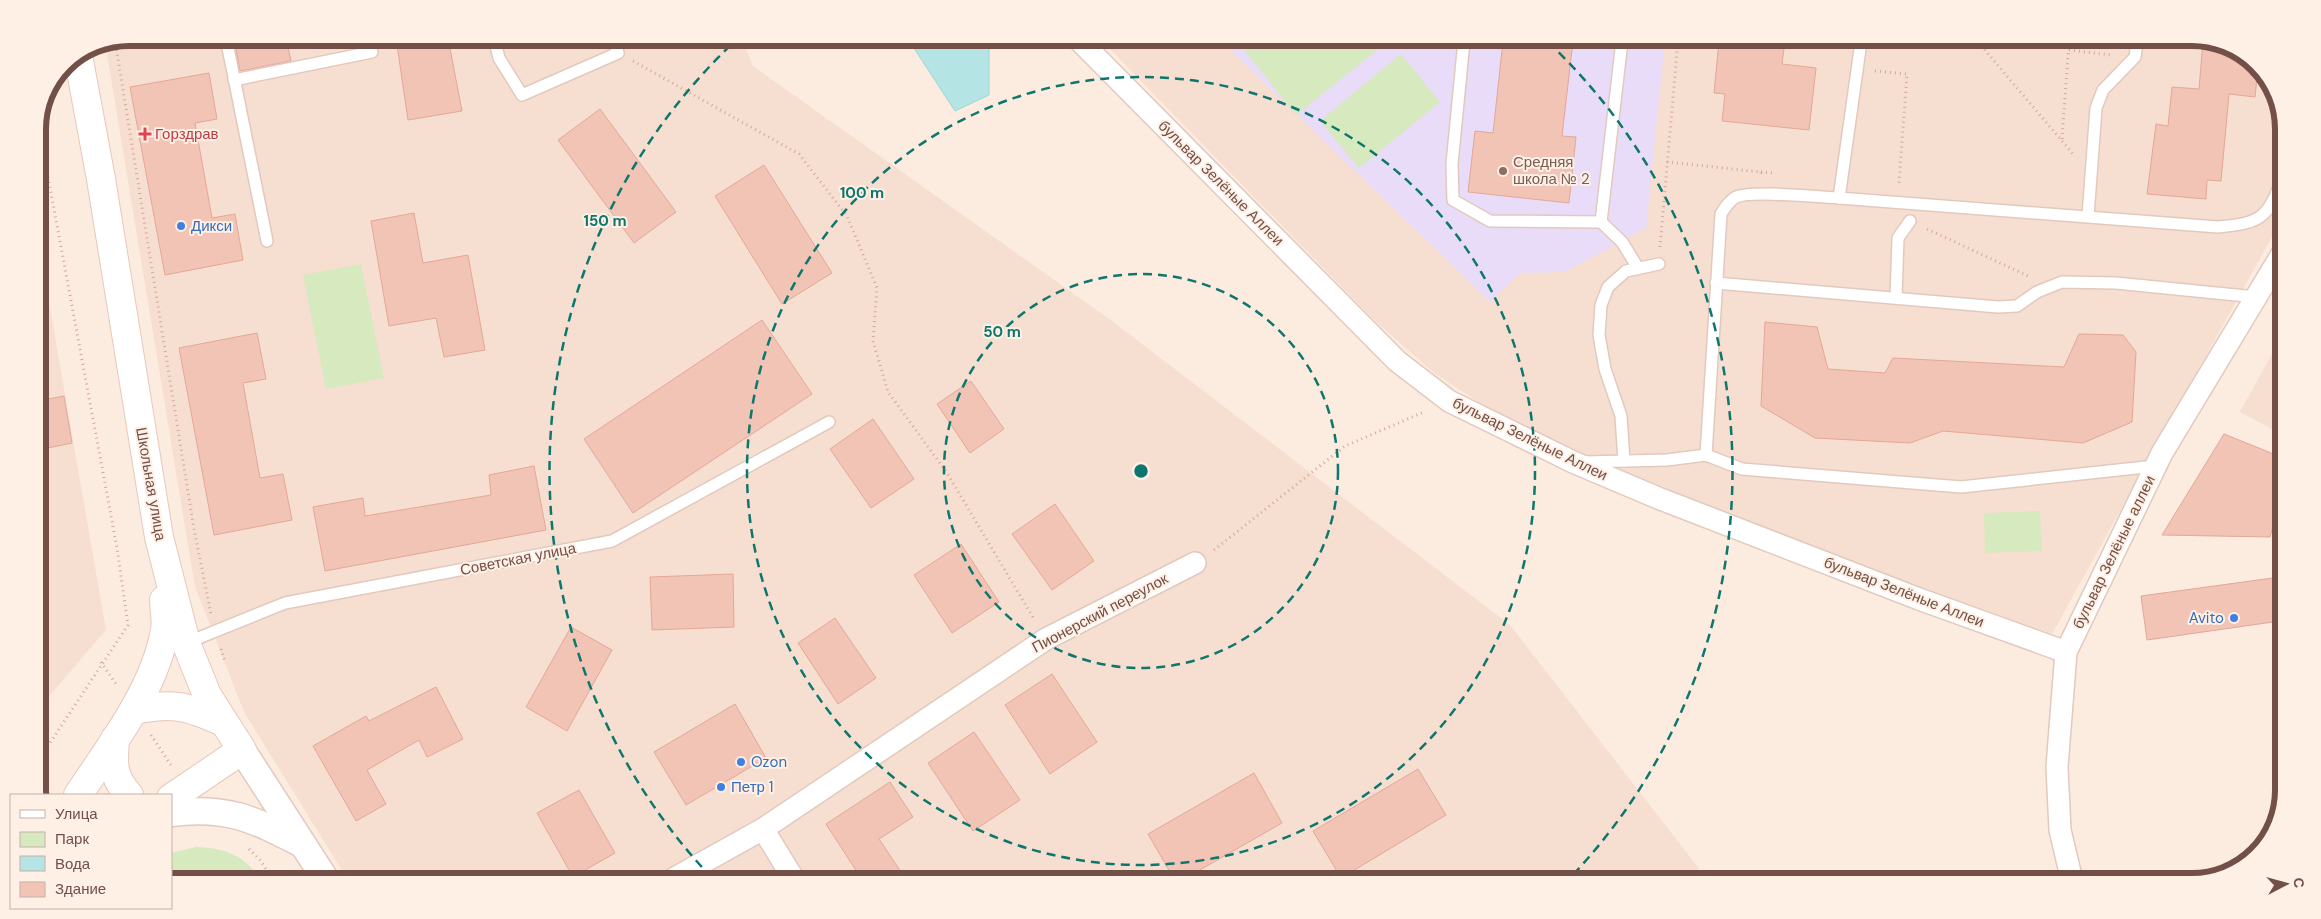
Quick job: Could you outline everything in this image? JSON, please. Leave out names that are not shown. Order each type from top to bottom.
[{"type":"main road","name":"Школьная улица","points":[[79,63],[101,180],[160,537],[186,643],[207,695],[242,750]]},
{"type":"main road","points":[[79,794],[134,710],[153,668],[166,630],[160,537]]},
{"type":"main road","points":[[134,710],[157,705],[175,705],[198,711],[223,722]]},
{"type":"main road","points":[[115,739],[113,766],[120,785],[128,794]]},
{"type":"main road","points":[[179,793],[242,750]]},
{"type":"street","name":"бульвар Зелёные Аллеи","points":[[1085,46],[1397,361],[1449,401],[1573,462],[1658,498],[1919,599],[2066,652]]},
{"type":"street","name":"бульвар Зелёные аллеи","points":[[2070,873],[2060,830],[2057,767],[2066,652],[2156,466],[2275,266]]},
{"type":"street","name":"Пионерский переулок","points":[[684,873],[763,829],[1046,639],[1195,564]]},
{"type":"street","name":"Школьная улица","points":[[242,750],[321,873]]},
{"type":"street","points":[[172,813],[199,809],[229,812],[257,821],[303,844]]},
{"type":"street","points":[[763,829],[790,873]]},
{"type":"lane","points":[[228,46],[267,241]]},
{"type":"lane","points":[[496,46],[499,58],[522,95],[618,53],[616,46]]},
{"type":"lane","points":[[1464,46],[1452,164],[1453,200],[1490,221],[1602,222],[1622,242],[1638,268]]},
{"type":"lane","points":[[1602,222],[1621,46]]},
{"type":"lane","points":[[1839,198],[1860,46]]},
{"type":"lane","points":[[2088,216],[2096,108],[2103,90],[2135,57],[2136,46]]},
{"type":"lane","points":[[234,80],[372,52]]},
{"type":"lane","points":[[1706,455],[1721,214],[1730,201],[1738,196],[1839,198],[2218,227],[2244,225],[2262,218],[2275,195]]},
{"type":"lane","points":[[1896,298],[1898,238],[1910,221]]},
{"type":"lane","points":[[1624,461],[1621,416],[1605,369],[1599,335],[1601,305],[1608,287],[1626,271],[1659,264]]},
{"type":"lane","points":[[1716,283],[1998,307],[2017,306],[2037,292],[2062,282],[2116,283],[2256,297]]},
{"type":"lane","name":"Советская улица","points":[[186,643],[285,602],[612,542],[829,422]]},
{"type":"lane","points":[[1573,462],[1667,460],[1706,455],[1742,469],[1961,487],[2156,466]]},
{"type":"path","points":[[1659,264],[1678,46]]},
{"type":"path","points":[[1981,46],[2077,158],[2092,161]]},
{"type":"path","points":[[2062,140],[2068,46]]},
{"type":"path","points":[[116,48],[194,529],[214,632],[227,668]]},
{"type":"path","points":[[2068,50],[2135,57]]},
{"type":"path","points":[[618,53],[799,154],[847,216],[877,288],[873,341],[888,392],[947,474],[1046,639]]},
{"type":"path","points":[[1667,162],[1761,172],[1760,195]]},
{"type":"path","points":[[46,166],[116,538],[128,625],[101,662],[46,748]]},
{"type":"path","points":[[1910,221],[2050,287]]},
{"type":"path","points":[[1195,564],[1238,533],[1345,446],[1449,401]]},
{"type":"path","points":[[101,662],[134,710],[179,793]]},
{"type":"path","points":[[248,847],[261,861],[268,873]]},
{"type":"shaded area","points":[[129,46],[745,46],[753,66],[1112,321],[1510,625],[1703,873],[344,873],[244,712],[195,587],[106,50]]},
{"type":"shaded area","points":[[1107,46],[2192,46],[2208,48],[2229,55],[2251,70],[2264,88],[2273,113],[2275,123],[2275,231],[2052,634],[1795,544],[1656,487],[1503,418],[1434,373],[1374,320]]},
{"type":"shaded area","name":"Средняя школа № 2","points":[[1226,46],[1664,46],[1646,228],[1565,272],[1520,273],[1490,302]]},
{"type":"shaded area","points":[[46,285],[106,630],[46,700]]},
{"type":"shaded area","points":[[2275,349],[2275,431],[2240,412]]},
{"type":"green space","points":[[1241,46],[1381,47],[1296,115]]},
{"type":"green space","points":[[1401,54],[1440,102],[1359,168],[1320,121]]},
{"type":"green space","points":[[361,264],[384,378],[326,389],[303,275]]},
{"type":"green space","points":[[2040,511],[2042,551],[1985,553],[1984,513]]},
{"type":"green space","points":[[196,847],[215,849],[239,858],[255,873],[172,873],[172,853]]},
{"type":"water","points":[[913,46],[988,46],[989,95],[955,111]]},
{"type":"building","points":[[235,46],[288,46],[291,61],[240,71]]},
{"type":"building","points":[[397,46],[450,46],[462,111],[408,120]]},
{"type":"building","points":[[1502,46],[1572,46],[1562,136],[1576,137],[1569,203],[1468,192],[1475,131],[1493,133]]},
{"type":"building","points":[[1719,46],[1784,46],[1782,64],[1816,68],[1809,130],[1722,121],[1725,94],[1714,93]]},
{"type":"building","points":[[2203,47],[2229,55],[2251,70],[2257,78],[2255,97],[2229,94],[2221,181],[2207,180],[2206,199],[2147,194],[2156,124],[2168,126],[2172,87],[2199,89]]},
{"type":"building","points":[[209,73],[217,119],[195,123],[212,218],[235,214],[243,260],[165,275],[130,87]]},
{"type":"building","points":[[600,109],[676,212],[634,243],[558,140]]},
{"type":"building","points":[[764,165],[832,273],[782,304],[715,196]]},
{"type":"building","points":[[414,213],[423,263],[468,255],[485,350],[444,357],[436,318],[389,326],[371,221]]},
{"type":"building","points":[[762,320],[812,394],[633,513],[584,439]]},
{"type":"building","points":[[1765,322],[1817,327],[1828,369],[1885,373],[1893,358],[2064,367],[2079,334],[2123,335],[2136,352],[2132,422],[2083,443],[1943,431],[1910,443],[1815,438],[1761,406]]},
{"type":"building","points":[[257,333],[266,379],[243,383],[260,478],[283,474],[292,520],[214,535],[179,348]]},
{"type":"building","points":[[971,381],[1004,429],[970,453],[937,404]]},
{"type":"building","points":[[64,396],[72,443],[46,448],[46,399]]},
{"type":"building","points":[[873,419],[914,479],[871,508],[830,449]]},
{"type":"building","points":[[2224,434],[2275,455],[2275,520],[2270,537],[2162,535]]},
{"type":"building","points":[[534,466],[546,530],[325,571],[313,507],[363,498],[365,516],[491,495],[489,475]]},
{"type":"building","points":[[1055,504],[1094,561],[1052,590],[1012,534]]},
{"type":"building","points":[[961,544],[999,602],[952,633],[914,575]]},
{"type":"building","points":[[733,574],[734,627],[652,630],[650,577]]},
{"type":"building","points":[[2275,578],[2275,622],[2147,640],[2141,596]]},
{"type":"building","points":[[835,618],[876,678],[838,704],[798,643]]},
{"type":"building","points":[[571,627],[612,650],[567,731],[526,707]]},
{"type":"building","points":[[1052,674],[1097,742],[1050,774],[1005,705]]},
{"type":"building","points":[[436,687],[463,739],[427,757],[419,740],[367,770],[386,804],[356,821],[313,746],[366,716],[369,721]]},
{"type":"building","points":[[735,704],[766,758],[686,805],[654,752]]},
{"type":"building","points":[[974,732],[1020,800],[973,831],[928,763]]},
{"type":"building","points":[[1418,769],[1446,815],[1349,873],[1338,873],[1313,831]]},
{"type":"building","points":[[1254,773],[1282,823],[1194,873],[1171,873],[1148,834]]},
{"type":"building","points":[[890,782],[913,817],[879,839],[902,873],[858,873],[826,824]]},
{"type":"building","points":[[579,790],[615,853],[580,873],[571,873],[537,813]]},
{"type":"place","name":"Горздрав","points":[[145,134]]},
{"type":"place","name":"Средняя школа № 2","points":[[1503,171]]},
{"type":"place","name":"Дикси","points":[[181,226]]},
{"type":"place","name":"Avito","points":[[2234,618]]},
{"type":"place","name":"Ozon","points":[[741,762]]},
{"type":"place","name":"Петр 1","points":[[721,787]]}]
